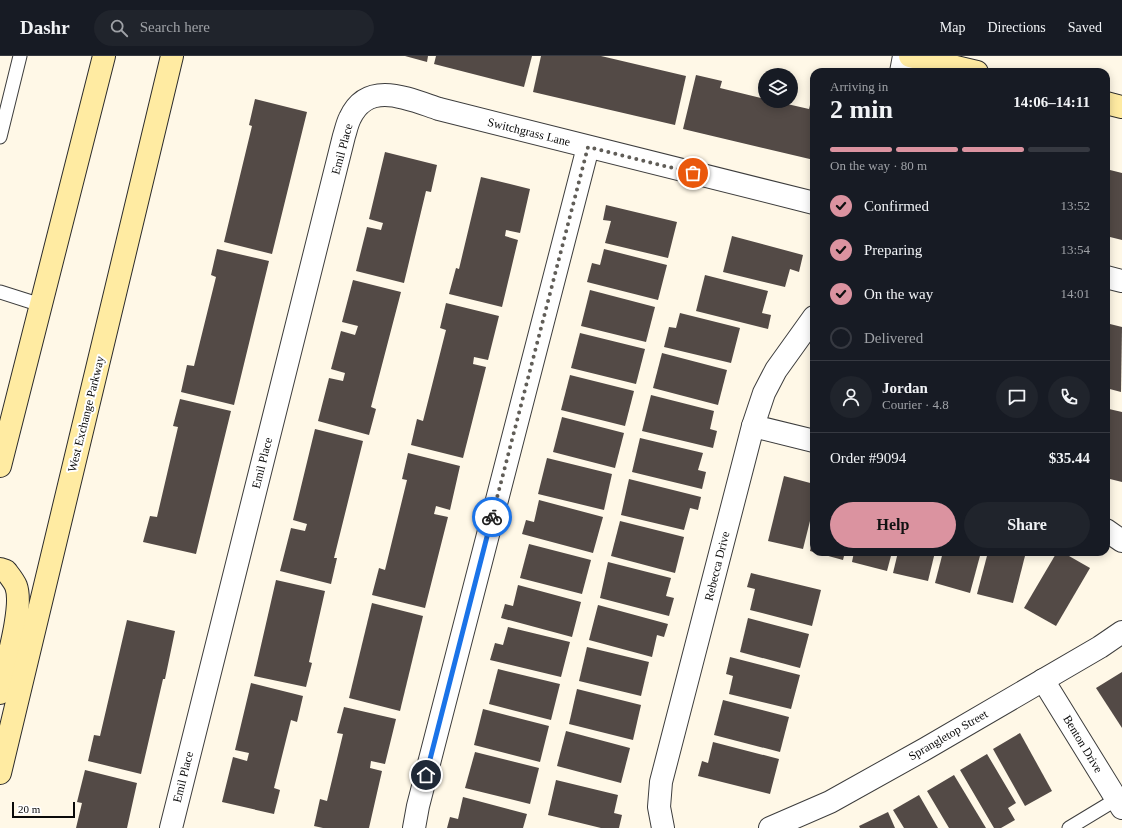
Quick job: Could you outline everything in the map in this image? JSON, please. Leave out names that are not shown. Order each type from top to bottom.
[{"type":"main road","points":[[0,466],[104,56]]},
{"type":"main road","name":"West Exchange Parkway","points":[[0,773],[172,56]]},
{"type":"main road","points":[[910,56],[960,68]]},
{"type":"main road","points":[[1110,104],[1122,107]]},
{"type":"main road","points":[[0,569],[6,571],[16,586],[18,603],[12,640],[0,693]]},
{"type":"street","points":[[902,68],[904,56]]},
{"type":"street","name":"Switchgrass Lane","points":[[362,102],[377,95],[396,95],[439,109],[810,202]]},
{"type":"street","name":"Emil Place","points":[[171,828],[344,136],[350,117],[362,102]]},
{"type":"street","points":[[414,828],[422,790],[588,147]]},
{"type":"street","points":[[1110,278],[1122,281]]},
{"type":"street","name":"Rebecca Drive","points":[[663,828],[659,807],[661,782],[753,426],[764,394],[776,370],[810,323]]},
{"type":"street","points":[[753,426],[810,440]]},
{"type":"street","points":[[1110,533],[1122,541]]},
{"type":"street","name":"Sprangletop Street","points":[[770,828],[830,802],[925,749],[1100,647],[1122,632]]},
{"type":"street","name":"Benton Drive","points":[[1043,680],[1120,801]]},
{"type":"lane","points":[[0,137],[20,56]]},
{"type":"lane","points":[[0,292],[41,305]]},
{"type":"lane","points":[[1069,828],[1120,801]]},
{"type":"building","points":[[405,56],[428,56],[427,62]]},
{"type":"building","points":[[436,56],[532,56],[524,87],[434,64]]},
{"type":"building","points":[[541,56],[601,56],[686,76],[675,125],[533,92]]},
{"type":"building","points":[[696,75],[722,81],[720,88],[758,97],[758,108],[798,108],[798,106],[809,109],[810,105],[810,159],[683,129]]},
{"type":"building","points":[[255,99],[307,112],[272,254],[224,242],[252,126],[249,125]]},
{"type":"building","points":[[385,152],[437,165],[431,192],[426,191],[404,283],[356,271],[367,227],[381,230],[383,223],[369,219]]},
{"type":"building","points":[[1110,170],[1122,173],[1122,240],[1110,237]]},
{"type":"building","points":[[481,177],[530,189],[520,233],[506,230],[505,236],[518,240],[502,307],[449,294],[456,268],[459,269]]},
{"type":"building","points":[[606,205],[677,222],[668,258],[605,243],[611,221],[603,220]]},
{"type":"building","points":[[732,236],[803,255],[799,272],[790,269],[785,287],[723,272]]},
{"type":"building","points":[[217,249],[269,261],[234,405],[181,392],[187,365],[194,366],[216,277],[211,275]]},
{"type":"building","points":[[604,249],[667,265],[658,300],[587,282],[592,263],[600,265]]},
{"type":"building","points":[[705,275],[768,291],[762,313],[771,315],[768,329],[696,311]]},
{"type":"building","points":[[353,280],[401,292],[371,407],[376,409],[369,435],[318,421],[329,378],[343,381],[345,373],[331,369],[341,331],[355,335],[358,326],[342,322]]},
{"type":"building","points":[[590,290],[655,307],[646,342],[581,326]]},
{"type":"building","points":[[446,303],[499,316],[488,360],[474,357],[473,364],[486,367],[463,458],[411,445],[417,419],[423,421],[446,330],[440,328]]},
{"type":"building","points":[[680,313],[740,328],[731,363],[664,347],[669,327],[676,328]]},
{"type":"building","points":[[1110,324],[1122,327],[1121,392],[1110,389]]},
{"type":"building","points":[[580,333],[645,349],[636,384],[571,368]]},
{"type":"building","points":[[662,353],[727,370],[718,405],[653,388]]},
{"type":"building","points":[[570,375],[634,391],[625,426],[561,410]]},
{"type":"building","points":[[651,395],[714,411],[710,429],[717,431],[713,448],[642,431]]},
{"type":"building","points":[[180,399],[231,411],[196,554],[143,542],[150,516],[157,517],[178,427],[173,426]]},
{"type":"building","points":[[1110,409],[1122,412],[1122,482],[1110,479]]},
{"type":"building","points":[[562,417],[624,433],[615,468],[553,452]]},
{"type":"building","points":[[315,429],[363,441],[334,558],[337,558],[331,584],[280,571],[291,528],[305,531],[307,524],[293,520]]},
{"type":"building","points":[[640,438],[703,453],[698,470],[706,472],[702,489],[632,472]]},
{"type":"building","points":[[408,453],[460,466],[450,510],[436,506],[434,514],[448,517],[425,608],[372,595],[379,568],[385,570],[407,480],[402,479]]},
{"type":"building","points":[[547,458],[612,474],[604,510],[538,494]]},
{"type":"building","points":[[784,476],[810,483],[810,521],[803,549],[768,541]]},
{"type":"building","points":[[629,479],[701,497],[698,510],[690,508],[684,530],[621,515]]},
{"type":"building","points":[[539,500],[603,517],[593,553],[522,534],[526,520],[534,522]]},
{"type":"building","points":[[620,521],[684,537],[675,573],[611,556]]},
{"type":"building","points":[[529,544],[591,560],[582,594],[520,578]]},
{"type":"building","points":[[828,556],[844,556],[843,560]]},
{"type":"building","points":[[853,556],[891,556],[887,571],[852,562]]},
{"type":"building","points":[[897,556],[934,556],[928,581],[893,573]]},
{"type":"building","points":[[942,556],[980,556],[970,593],[935,583]]},
{"type":"building","points":[[987,556],[1025,556],[1013,603],[977,594]]},
{"type":"building","points":[[1055,556],[1069,556],[1090,568],[1056,626],[1024,608]]},
{"type":"building","points":[[608,562],[671,578],[666,596],[674,598],[669,616],[600,598]]},
{"type":"building","points":[[751,573],[821,590],[812,626],[750,610],[755,589],[747,587]]},
{"type":"building","points":[[276,580],[325,591],[309,662],[312,663],[306,687],[254,676]]},
{"type":"building","points":[[518,585],[581,602],[572,637],[501,618],[505,604],[513,606]]},
{"type":"building","points":[[372,603],[423,616],[400,711],[349,698]]},
{"type":"building","points":[[598,605],[668,624],[664,637],[657,635],[652,657],[589,640]]},
{"type":"building","points":[[748,618],[809,634],[800,668],[740,652]]},
{"type":"building","points":[[127,620],[175,631],[165,679],[163,679],[141,774],[88,761],[94,735],[100,736]]},
{"type":"building","points":[[508,627],[570,642],[561,677],[490,660],[495,643],[503,645]]},
{"type":"building","points":[[587,647],[649,662],[641,696],[579,681]]},
{"type":"building","points":[[730,657],[800,675],[791,709],[729,694],[733,676],[726,674]]},
{"type":"building","points":[[498,669],[560,684],[551,720],[489,704]]},
{"type":"building","points":[[1122,672],[1122,728],[1096,688]]},
{"type":"building","points":[[251,683],[303,696],[297,722],[291,720],[274,788],[280,790],[274,814],[222,802],[233,757],[247,761],[249,753],[235,750]]},
{"type":"building","points":[[577,689],[641,705],[633,740],[569,724]]},
{"type":"building","points":[[723,700],[789,717],[780,752],[714,735]]},
{"type":"building","points":[[344,707],[396,719],[385,764],[371,761],[370,768],[382,771],[369,828],[323,828],[314,826],[320,799],[327,801],[343,734],[337,733]]},
{"type":"building","points":[[483,709],[549,726],[540,762],[474,745]]},
{"type":"building","points":[[566,731],[630,748],[621,783],[557,766]]},
{"type":"building","points":[[1020,733],[1052,791],[1025,806],[993,749]]},
{"type":"building","points":[[713,742],[779,759],[770,794],[698,776],[702,761],[708,763]]},
{"type":"building","points":[[475,752],[539,768],[530,804],[465,788]]},
{"type":"building","points":[[987,754],[1016,803],[1008,808],[1015,820],[1001,828],[994,828],[960,770]]},
{"type":"building","points":[[85,770],[137,783],[127,828],[76,828],[82,803],[77,802]]},
{"type":"building","points":[[954,775],[986,828],[949,828],[927,791]]},
{"type":"building","points":[[556,780],[618,795],[614,813],[622,815],[619,828],[601,828],[548,815]]},
{"type":"building","points":[[919,795],[938,828],[904,828],[893,810]]},
{"type":"building","points":[[463,797],[527,814],[523,828],[447,828],[450,817],[458,819]]},
{"type":"building","points":[[888,812],[895,828],[860,828],[859,826]]},
{"type":"way so far","points":[[492,517],[588,147],[693,173]]},
{"type":"route","points":[[426,775],[492,517]]}]
